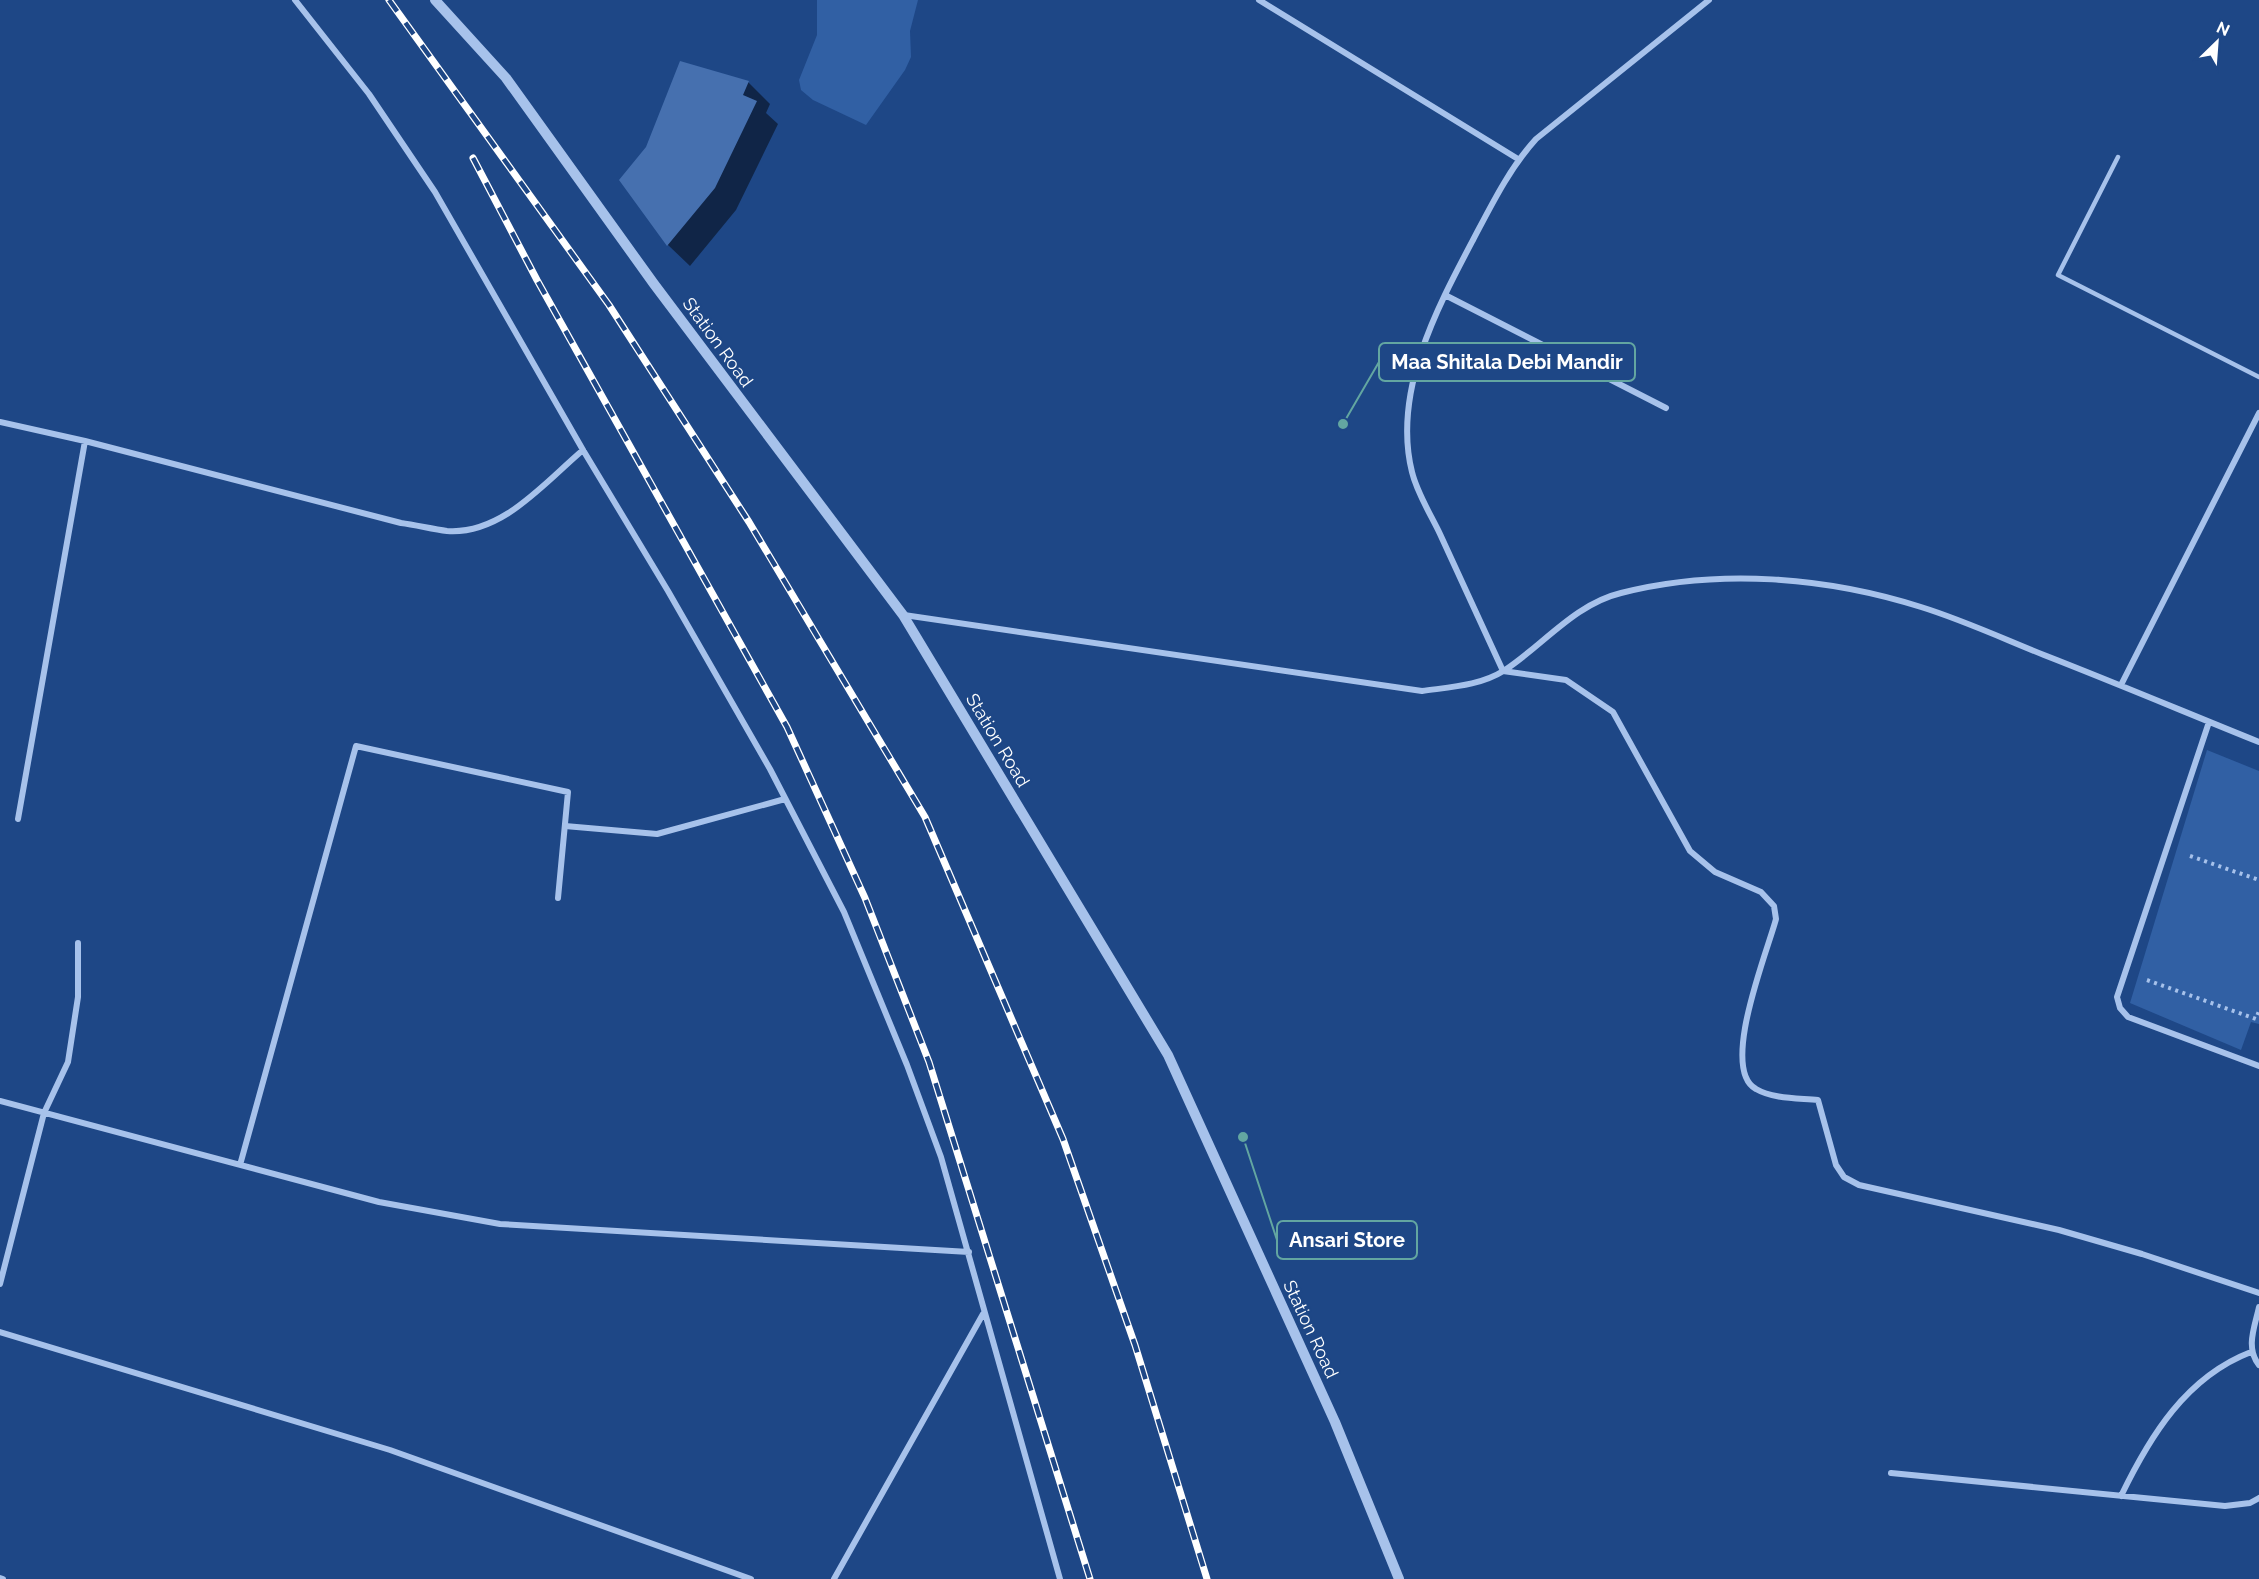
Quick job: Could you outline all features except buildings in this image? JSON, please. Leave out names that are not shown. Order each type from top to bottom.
[{"type":"street","points":[[296,0],[369,94],[435,192],[583,450],[668,591],[785,799],[844,912],[907,1065],[941,1157],[969,1252],[983,1314],[1060,1579]]},
{"type":"street","name":"Station Road","points":[[435,0],[506,78],[654,284],[903,615],[1168,1055],[1335,1422],[1399,1579]]},
{"type":"street","points":[[1259,0],[1518,159]]},
{"type":"street","points":[[1503,671],[1412,474],[1406,435],[1408,406],[1431,326],[1518,159],[1536,140],[1709,0]]},
{"type":"street","points":[[1446,295],[1666,408]]},
{"type":"street","points":[[2121,685],[2259,413]]},
{"type":"street","points":[[0,422],[85,441],[401,523],[448,531],[475,529],[499,521],[583,450]]},
{"type":"street","points":[[18,819],[85,441]]},
{"type":"street","points":[[903,615],[1422,691],[1473,684],[1503,671],[1581,611],[1618,593],[1662,584],[1721,577],[1787,581],[1856,589],[1923,607],[2259,742]]},
{"type":"street","points":[[1503,671],[1566,680],[1613,712],[1689,851],[1715,872],[1761,892],[1769,898],[1774,906],[1776,919],[1748,1015],[1743,1041],[1744,1073],[1753,1088],[1770,1095],[1818,1100],[1836,1165],[1844,1178],[1858,1185],[2059,1230],[2142,1254],[2259,1293]]},
{"type":"street","points":[[2209,722],[2117,998],[2120,1008],[2128,1017],[2259,1066]]},
{"type":"street","points":[[240,1165],[356,746],[568,792],[558,898]]},
{"type":"street","points":[[565,826],[657,834],[785,799]]},
{"type":"street","points":[[0,1284],[44,1113],[68,1062],[78,997],[78,943]]},
{"type":"street","points":[[0,1101],[379,1202],[500,1224],[969,1252]]},
{"type":"street","points":[[2259,1307],[2251,1352],[2259,1365]]},
{"type":"street","points":[[834,1579],[983,1314]]},
{"type":"street","points":[[0,1332],[390,1450],[751,1579]]},
{"type":"street","points":[[2121,1496],[2142,1452],[2185,1396],[2229,1360],[2251,1352]]},
{"type":"street","points":[[1891,1473],[2225,1506],[2250,1503],[2259,1498]]},
{"type":"lane","points":[[2118,157],[2058,275],[2259,377]]},
{"type":"path","points":[[2186,866],[2190,855],[2259,880]]},
{"type":"path","points":[[2149,969],[2145,980],[2256,1019],[2259,1011]]},
{"type":"shaded area","points":[[817,0],[918,0],[910,31],[911,57],[905,70],[866,125],[813,100],[801,90],[799,80],[817,35]]},
{"type":"shaded area","points":[[2207,750],[2259,771],[2259,1024],[2251,1022],[2241,1050],[2130,1003]]},
{"type":"railway","points":[[389,0],[609,305],[749,522],[925,817],[1063,1139],[1135,1345],[1207,1579]]},
{"type":"railway","points":[[473,158],[537,280],[787,727],[865,898],[929,1062],[1090,1579]]},
{"type":"place","name":"Maa Shitala Debi Mandir","points":[[1343,424]]},
{"type":"place","name":"Ansari Store","points":[[1243,1137]]}]
